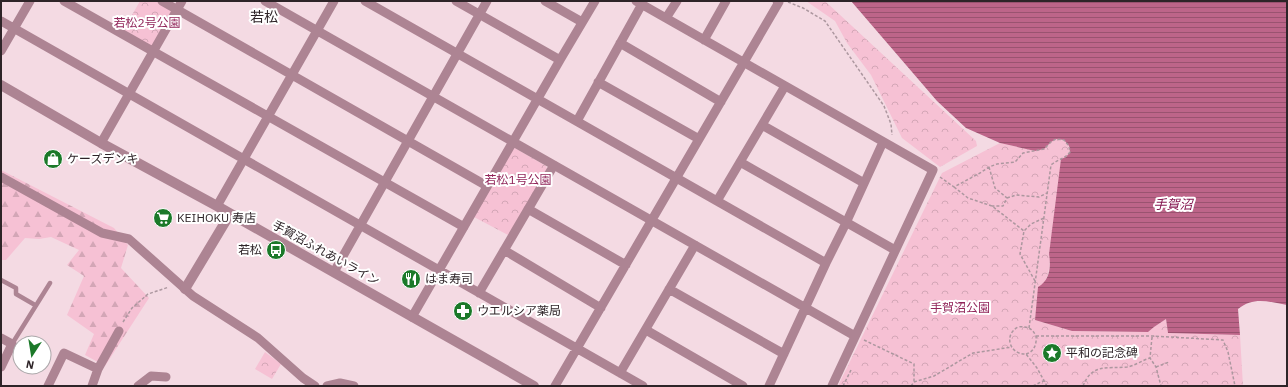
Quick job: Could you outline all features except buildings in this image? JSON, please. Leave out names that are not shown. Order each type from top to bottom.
[{"type":"street","points":[[1,51],[30,1]]},
{"type":"street","points":[[64,1],[464,227]]},
{"type":"street","points":[[162,1],[179,5],[292,75],[487,186]]},
{"type":"street","points":[[265,1],[855,336]]},
{"type":"street","points":[[217,206],[334,1]]},
{"type":"street","points":[[365,1],[826,262]]},
{"type":"street","points":[[456,1],[560,60]]},
{"type":"street","points":[[334,272],[487,1]]},
{"type":"street","points":[[545,1],[582,22]]},
{"type":"street","points":[[412,317],[595,1]]},
{"type":"street","points":[[666,18],[676,1]]},
{"type":"street","points":[[704,40],[726,1]]},
{"type":"street","points":[[556,386],[779,2],[777,1]]},
{"type":"street","points":[[577,121],[620,43],[639,3],[933,170],[894,250],[832,386]]},
{"type":"street","points":[[101,142],[179,5]]},
{"type":"street","points":[[1,21],[643,386]]},
{"type":"street","points":[[620,43],[721,102]]},
{"type":"street","points":[[598,82],[699,139]]},
{"type":"street","name":"手賀沼ふれあいライン","points":[[1,85],[534,386]]},
{"type":"street","points":[[718,201],[785,86]]},
{"type":"street","points":[[762,125],[864,183]]},
{"type":"street","points":[[769,386],[883,142]]},
{"type":"street","points":[[740,162],[894,250]]},
{"type":"street","points":[[479,293],[554,165]]},
{"type":"street","points":[[1,177],[102,233],[129,239],[185,289],[258,338],[315,386]]},
{"type":"street","points":[[528,209],[626,265]]},
{"type":"street","points":[[185,289],[230,214]]},
{"type":"street","points":[[620,373],[695,245]]},
{"type":"street","points":[[504,250],[601,308]]},
{"type":"street","points":[[669,289],[784,354]]},
{"type":"street","points":[[646,330],[743,386]]},
{"type":"street","points":[[92,386],[98,369],[119,331]]},
{"type":"street","points":[[1,338],[12,344],[1,367]]},
{"type":"street","points":[[48,386],[64,353],[98,369]]},
{"type":"street","points":[[138,386],[151,376],[166,377]]},
{"type":"street","points":[[327,386],[340,384],[354,386]]},
{"type":"lane","points":[[1,280],[16,288],[16,294],[35,305]]},
{"type":"lane","points":[[17,335],[50,283]]},
{"type":"path","points":[[786,1],[803,8],[825,21],[884,106],[891,124],[892,138]]},
{"type":"path","points":[[954,187],[989,167],[997,164],[1015,162],[1023,153],[1044,149],[1056,139],[1064,140],[1070,146],[1070,152],[1066,157],[1051,165],[1029,328]]},
{"type":"path","points":[[989,167],[995,188],[1007,198]]},
{"type":"path","points":[[933,170],[942,180],[968,198],[992,206],[1003,206],[1007,198],[1016,195],[1039,197],[1048,192]]},
{"type":"path","points":[[992,206],[1024,231]]},
{"type":"path","points":[[1036,282],[1020,254],[1024,231],[1031,224],[1044,218]]},
{"type":"path","points":[[119,331],[132,308],[148,294],[171,286],[177,282]]},
{"type":"path","points":[[1018,327],[1029,328],[1036,336],[1034,348],[1031,352],[1026,354],[1018,353],[1012,347],[1010,340],[1013,331],[1018,327]]},
{"type":"path","points":[[855,336],[914,364],[914,382],[912,386]]},
{"type":"path","points":[[1036,336],[1152,336],[1223,340],[1228,352],[1235,386]]},
{"type":"path","points":[[1152,336],[1150,358],[1156,367],[1161,386]]},
{"type":"path","points":[[914,382],[934,376],[973,353],[1012,347]]},
{"type":"path","points":[[1026,354],[1045,380],[1047,386]]},
{"type":"path","points":[[1082,386],[1087,376],[1097,369],[1108,367],[1128,367],[1150,358]]},
{"type":"path","points":[[1156,367],[1169,362]]},
{"type":"path","points":[[1033,386],[1045,380]]},
{"type":"green space","name":"若松2号公園","points":[[140,1],[158,1],[174,11],[152,49],[123,31]]},
{"type":"green space","points":[[806,1],[825,1],[976,141],[977,146],[940,167],[902,138],[871,75],[847,43],[835,21]]},
{"type":"green space","name":"手賀沼公園","points":[[1056,139],[1066,142],[1069,146],[1070,152],[1066,157],[1049,254],[1050,261],[1048,273],[1037,303],[1035,320],[1072,331],[1148,332],[1166,319],[1168,333],[1240,335],[1243,386],[838,386],[942,173],[1000,143],[1035,151],[1044,149]]},
{"type":"green space","name":"若松1号公園","points":[[513,147],[546,166],[548,171],[508,235],[474,217]]},
{"type":"green space","points":[[1,170],[114,228],[128,245],[121,268],[149,298],[105,366],[85,355],[94,334],[67,315],[84,276],[67,265],[79,250],[51,237],[39,239],[25,238],[6,260],[1,260]]},
{"type":"green space","points":[[265,352],[281,364],[272,379],[255,369]]},
{"type":"water","name":"手賀沼","points":[[851,1],[1287,1],[1287,305],[1256,301],[1244,305],[1238,309],[1240,335],[1168,333],[1166,319],[1148,332],[1072,331],[1035,320],[1038,287],[1045,281],[1050,268],[1049,254],[1061,159],[1066,157],[1070,152],[1069,146],[1064,140],[1056,139],[1044,149],[1035,151],[1000,143],[966,128],[937,101]]},
{"type":"place","name":"ケーズデンキ","points":[[53,159]]},
{"type":"place","name":"KEIHOKU 寿店","points":[[163,218]]},
{"type":"place","name":"若松","points":[[276,250]]},
{"type":"place","name":"はま寿司","points":[[411,279]]},
{"type":"place","name":"ウエルシア薬局","points":[[463,311]]},
{"type":"place","name":"平和の記念碑","points":[[1052,353]]},
{"type":"district","name":"若松","points":[[264,17]]}]
